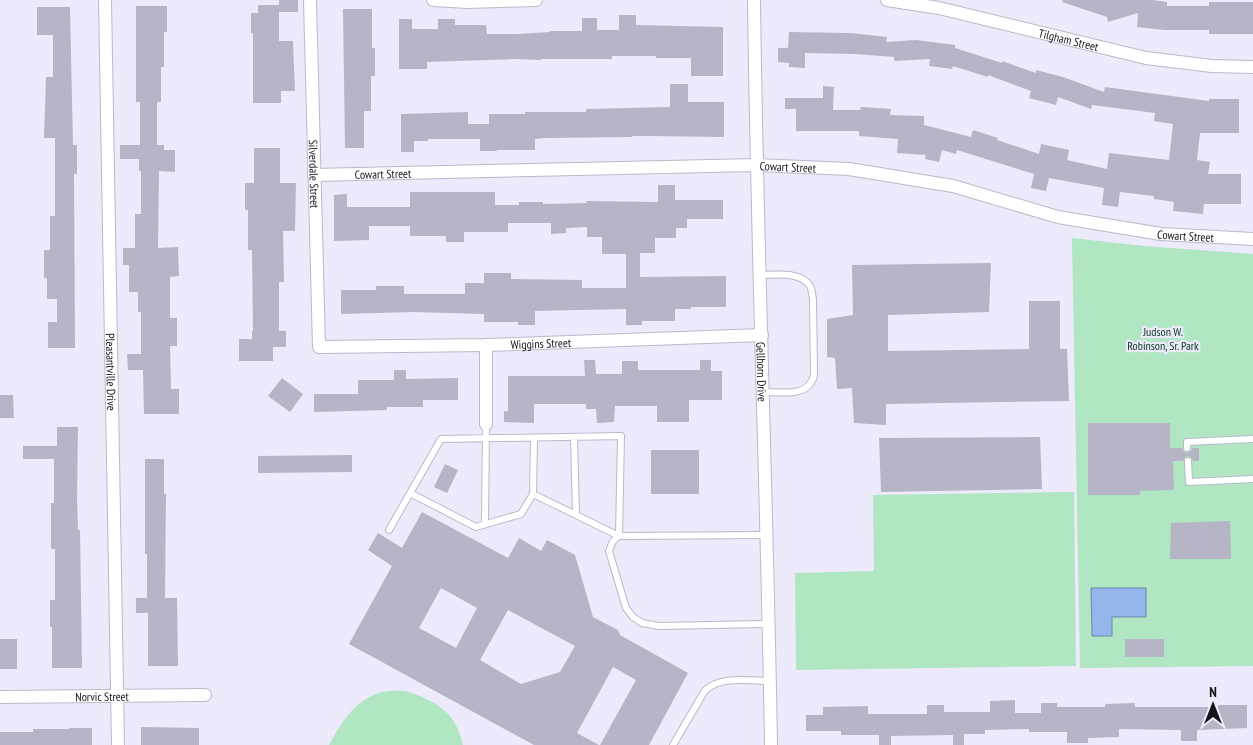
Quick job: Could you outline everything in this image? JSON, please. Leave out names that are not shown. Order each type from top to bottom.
[{"type":"street","name":"Pleasantville Drive","points":[[105,0],[118,745]]},
{"type":"street","name":"Silverdale Street","points":[[310,0],[319,347]]},
{"type":"street","points":[[433,0],[468,2],[536,0]]},
{"type":"street","name":"Gellhorn Drive","points":[[754,0],[756,165],[764,392],[771,745]]},
{"type":"street","name":"Tilgham Street","points":[[888,0],[940,8],[1146,58],[1212,66],[1253,67]]},
{"type":"street","name":"Cowart Street","points":[[314,175],[756,165],[849,169],[953,186],[1058,217],[1162,234],[1253,239]]},
{"type":"street","name":"Wiggins Street","points":[[319,347],[486,345],[762,335]]},
{"type":"street","points":[[486,345],[486,424]]},
{"type":"street","name":"Norvic Street","points":[[0,697],[205,695]]},
{"type":"lane","points":[[760,275],[791,275],[802,279],[810,287],[813,298],[813,382],[806,389],[794,392],[764,392]]},
{"type":"lane","points":[[485,524],[486,424]]},
{"type":"lane","points":[[389,530],[441,439],[621,436],[619,536],[613,541],[609,551],[626,608],[633,617],[642,623],[659,626],[769,624]]},
{"type":"lane","points":[[574,437],[576,514]]},
{"type":"lane","points":[[410,493],[476,527],[521,514],[533,494],[534,438]]},
{"type":"lane","points":[[1188,448],[1187,442],[1253,439]]},
{"type":"lane","points":[[1188,461],[1189,482],[1253,479]]},
{"type":"lane","points":[[533,494],[619,536],[767,534]]},
{"type":"lane","points":[[673,745],[709,686],[727,682],[770,681]]},
{"type":"green space","name":"Judson W. Robinson, Sr. Park","points":[[1072,238],[1144,246],[1253,254],[1253,666],[1080,668]]},
{"type":"green space","points":[[1074,492],[1076,666],[796,670],[795,573],[874,571],[873,495]]},
{"type":"green space","points":[[406,691],[427,699],[443,709],[455,724],[463,745],[329,745],[349,714],[362,701],[382,692]]},
{"type":"water","points":[[1091,588],[1146,588],[1146,617],[1112,617],[1112,636],[1092,636]]},
{"type":"building","points":[[279,0],[298,0],[298,12],[279,12]]},
{"type":"building","points":[[1063,0],[1152,0],[1167,2],[1167,6],[1209,6],[1209,2],[1253,2],[1253,34],[1209,34],[1209,30],[1164,30],[1137,27],[1138,13],[1108,22],[1107,17],[1062,2]]},
{"type":"building","points":[[258,5],[279,5],[279,41],[293,41],[295,91],[281,91],[281,103],[253,103],[253,33],[251,33],[251,13],[258,13]]},
{"type":"building","points":[[136,6],[167,6],[167,32],[164,32],[164,67],[161,67],[161,102],[157,102],[157,145],[164,145],[164,150],[175,150],[175,172],[159,171],[158,248],[178,247],[179,276],[170,277],[170,318],[177,318],[177,346],[170,346],[171,389],[179,389],[179,414],[144,414],[143,370],[128,370],[127,354],[141,354],[141,312],[138,312],[138,292],[129,292],[129,265],[123,265],[123,248],[135,248],[135,214],[141,214],[141,171],[139,171],[139,159],[120,159],[120,145],[140,145],[140,102],[136,102]]},
{"type":"building","points":[[37,7],[70,7],[73,145],[77,145],[77,174],[74,174],[75,348],[48,348],[48,322],[57,322],[57,299],[47,299],[47,278],[44,278],[44,250],[50,250],[50,216],[55,216],[55,138],[44,138],[46,77],[53,77],[53,35],[37,35]]},
{"type":"building","points":[[343,9],[372,9],[372,48],[375,48],[375,76],[371,76],[371,111],[364,111],[364,148],[345,148]]},
{"type":"building","points":[[619,15],[636,15],[636,25],[723,27],[723,76],[691,76],[691,58],[656,58],[656,56],[612,56],[612,59],[516,59],[427,62],[427,69],[399,69],[399,19],[412,19],[412,29],[438,29],[438,19],[455,19],[455,25],[486,25],[487,34],[516,34],[582,31],[582,18],[597,18],[597,30],[619,30]]},
{"type":"building","points":[[789,32],[850,33],[887,37],[886,42],[916,40],[955,45],[955,48],[1002,63],[1002,61],[1036,73],[1036,70],[1063,77],[1104,92],[1105,87],[1209,101],[1209,99],[1239,99],[1239,133],[1200,133],[1197,160],[1210,162],[1208,174],[1241,174],[1241,204],[1204,204],[1203,214],[1173,211],[1174,202],[1154,199],[1154,196],[1120,192],[1118,207],[1102,205],[1104,188],[1049,178],[1046,191],[1031,188],[1034,174],[957,150],[956,154],[942,150],[939,162],[925,159],[926,155],[897,153],[898,139],[859,136],[859,131],[796,131],[796,109],[785,109],[785,98],[823,98],[823,86],[834,87],[833,110],[860,110],[861,107],[891,109],[890,115],[924,116],[924,125],[971,137],[973,130],[1039,154],[1041,144],[1069,150],[1067,160],[1107,169],[1109,153],[1169,160],[1173,124],[1154,121],[1155,113],[1092,105],[1091,109],[1058,97],[1056,105],[1029,98],[1031,91],[988,75],[988,77],[953,66],[952,69],[929,66],[930,59],[894,61],[894,57],[805,53],[805,68],[789,67],[789,63],[778,62],[778,48],[788,48]]},
{"type":"building","points":[[670,84],[688,84],[688,102],[724,102],[724,137],[632,136],[545,138],[535,139],[535,150],[497,151],[480,151],[480,139],[428,139],[428,141],[414,141],[414,152],[401,152],[401,114],[468,112],[468,124],[489,124],[489,114],[586,112],[586,109],[670,107]]},
{"type":"building","points":[[254,148],[280,148],[280,183],[296,183],[295,231],[283,231],[284,282],[279,282],[279,331],[286,331],[286,347],[273,347],[273,361],[239,361],[239,339],[252,339],[253,331],[252,250],[248,250],[248,210],[245,210],[245,183],[254,183]]},
{"type":"building","points":[[658,185],[675,185],[675,200],[723,200],[723,219],[687,219],[687,228],[676,228],[676,238],[655,238],[655,253],[640,253],[640,277],[726,276],[726,307],[675,309],[675,321],[642,321],[642,325],[626,325],[626,309],[535,311],[535,325],[518,325],[518,322],[484,322],[484,314],[413,312],[341,314],[341,290],[376,290],[376,286],[404,286],[404,294],[465,294],[465,283],[484,283],[484,273],[511,273],[511,279],[582,280],[582,288],[626,288],[626,254],[602,254],[602,237],[587,237],[587,227],[566,228],[566,233],[551,234],[551,223],[508,223],[508,232],[464,232],[464,242],[446,242],[446,236],[410,236],[410,226],[369,226],[369,240],[334,241],[334,195],[347,194],[347,207],[410,207],[410,192],[495,192],[495,205],[519,205],[519,202],[543,202],[543,204],[587,203],[586,201],[658,202]]},
{"type":"building","points":[[991,263],[989,312],[888,315],[888,351],[1029,349],[1029,301],[1060,301],[1060,349],[1067,349],[1069,401],[886,404],[886,425],[854,423],[852,388],[837,389],[835,358],[827,357],[827,319],[853,315],[852,265]]},
{"type":"building","points":[[584,360],[595,360],[596,374],[622,374],[622,361],[638,361],[638,370],[700,370],[700,360],[711,360],[711,371],[722,371],[722,400],[689,400],[689,422],[657,422],[657,406],[615,406],[614,422],[597,423],[596,409],[586,409],[586,404],[534,404],[534,423],[504,422],[504,411],[508,411],[508,376],[585,376]]},
{"type":"building","points":[[394,370],[406,370],[406,379],[458,378],[458,400],[423,400],[423,407],[387,407],[387,410],[314,412],[314,394],[358,394],[358,380],[394,380]]},
{"type":"building","points":[[282,378],[303,394],[290,412],[268,396]]},
{"type":"building","points":[[0,395],[13,395],[14,418],[0,418]]},
{"type":"building","points":[[1088,423],[1170,423],[1170,448],[1182,448],[1187,453],[1192,448],[1199,448],[1199,461],[1193,461],[1188,456],[1183,461],[1173,461],[1174,490],[1140,491],[1140,495],[1088,495]]},
{"type":"building","points":[[57,427],[78,427],[77,499],[78,530],[80,530],[82,668],[52,668],[50,600],[55,600],[55,549],[51,549],[51,503],[54,503],[54,459],[23,459],[23,446],[57,446]]},
{"type":"building","points":[[1040,437],[1042,489],[881,492],[879,438]]},
{"type":"building","points":[[651,450],[699,450],[699,494],[651,494]]},
{"type":"building","points":[[352,455],[352,472],[258,473],[258,456]]},
{"type":"building","points":[[145,459],[164,459],[164,494],[166,494],[165,598],[177,598],[178,666],[148,666],[148,613],[136,613],[136,598],[147,598]]},
{"type":"building","points":[[445,464],[458,470],[447,493],[434,487]]},
{"type":"building","points":[[422,512],[508,558],[519,538],[541,551],[547,540],[575,555],[593,617],[618,630],[620,635],[688,673],[649,745],[600,745],[636,680],[613,667],[577,733],[599,745],[534,745],[349,644],[392,566],[368,550],[378,533],[402,548]],"holes":[[[441,588],[477,608],[456,648],[419,628]],[[508,610],[575,646],[560,672],[521,684],[480,660]]]},
{"type":"building","points":[[1230,521],[1231,559],[1170,559],[1171,523]]},
{"type":"building","points":[[0,639],[17,639],[17,669],[0,669]]},
{"type":"building","points":[[1125,639],[1164,639],[1164,657],[1125,657]]},
{"type":"building","points":[[1015,700],[1015,713],[1041,713],[1041,703],[1057,703],[1057,707],[1105,707],[1105,704],[1135,703],[1135,707],[1247,705],[1247,728],[1197,730],[1197,741],[1181,741],[1181,730],[1119,729],[1119,737],[1088,738],[1088,743],[1067,743],[1067,732],[1029,732],[1029,729],[985,730],[985,734],[964,734],[964,745],[953,745],[953,735],[891,736],[891,745],[879,745],[879,735],[841,735],[841,731],[806,731],[806,715],[823,715],[823,707],[868,706],[868,714],[927,714],[927,705],[944,705],[944,712],[990,712],[990,701]]},
{"type":"building","points":[[141,727],[199,728],[199,745],[141,745]]},
{"type":"building","points":[[92,728],[92,745],[0,745],[0,732],[33,732],[33,729]]}]
